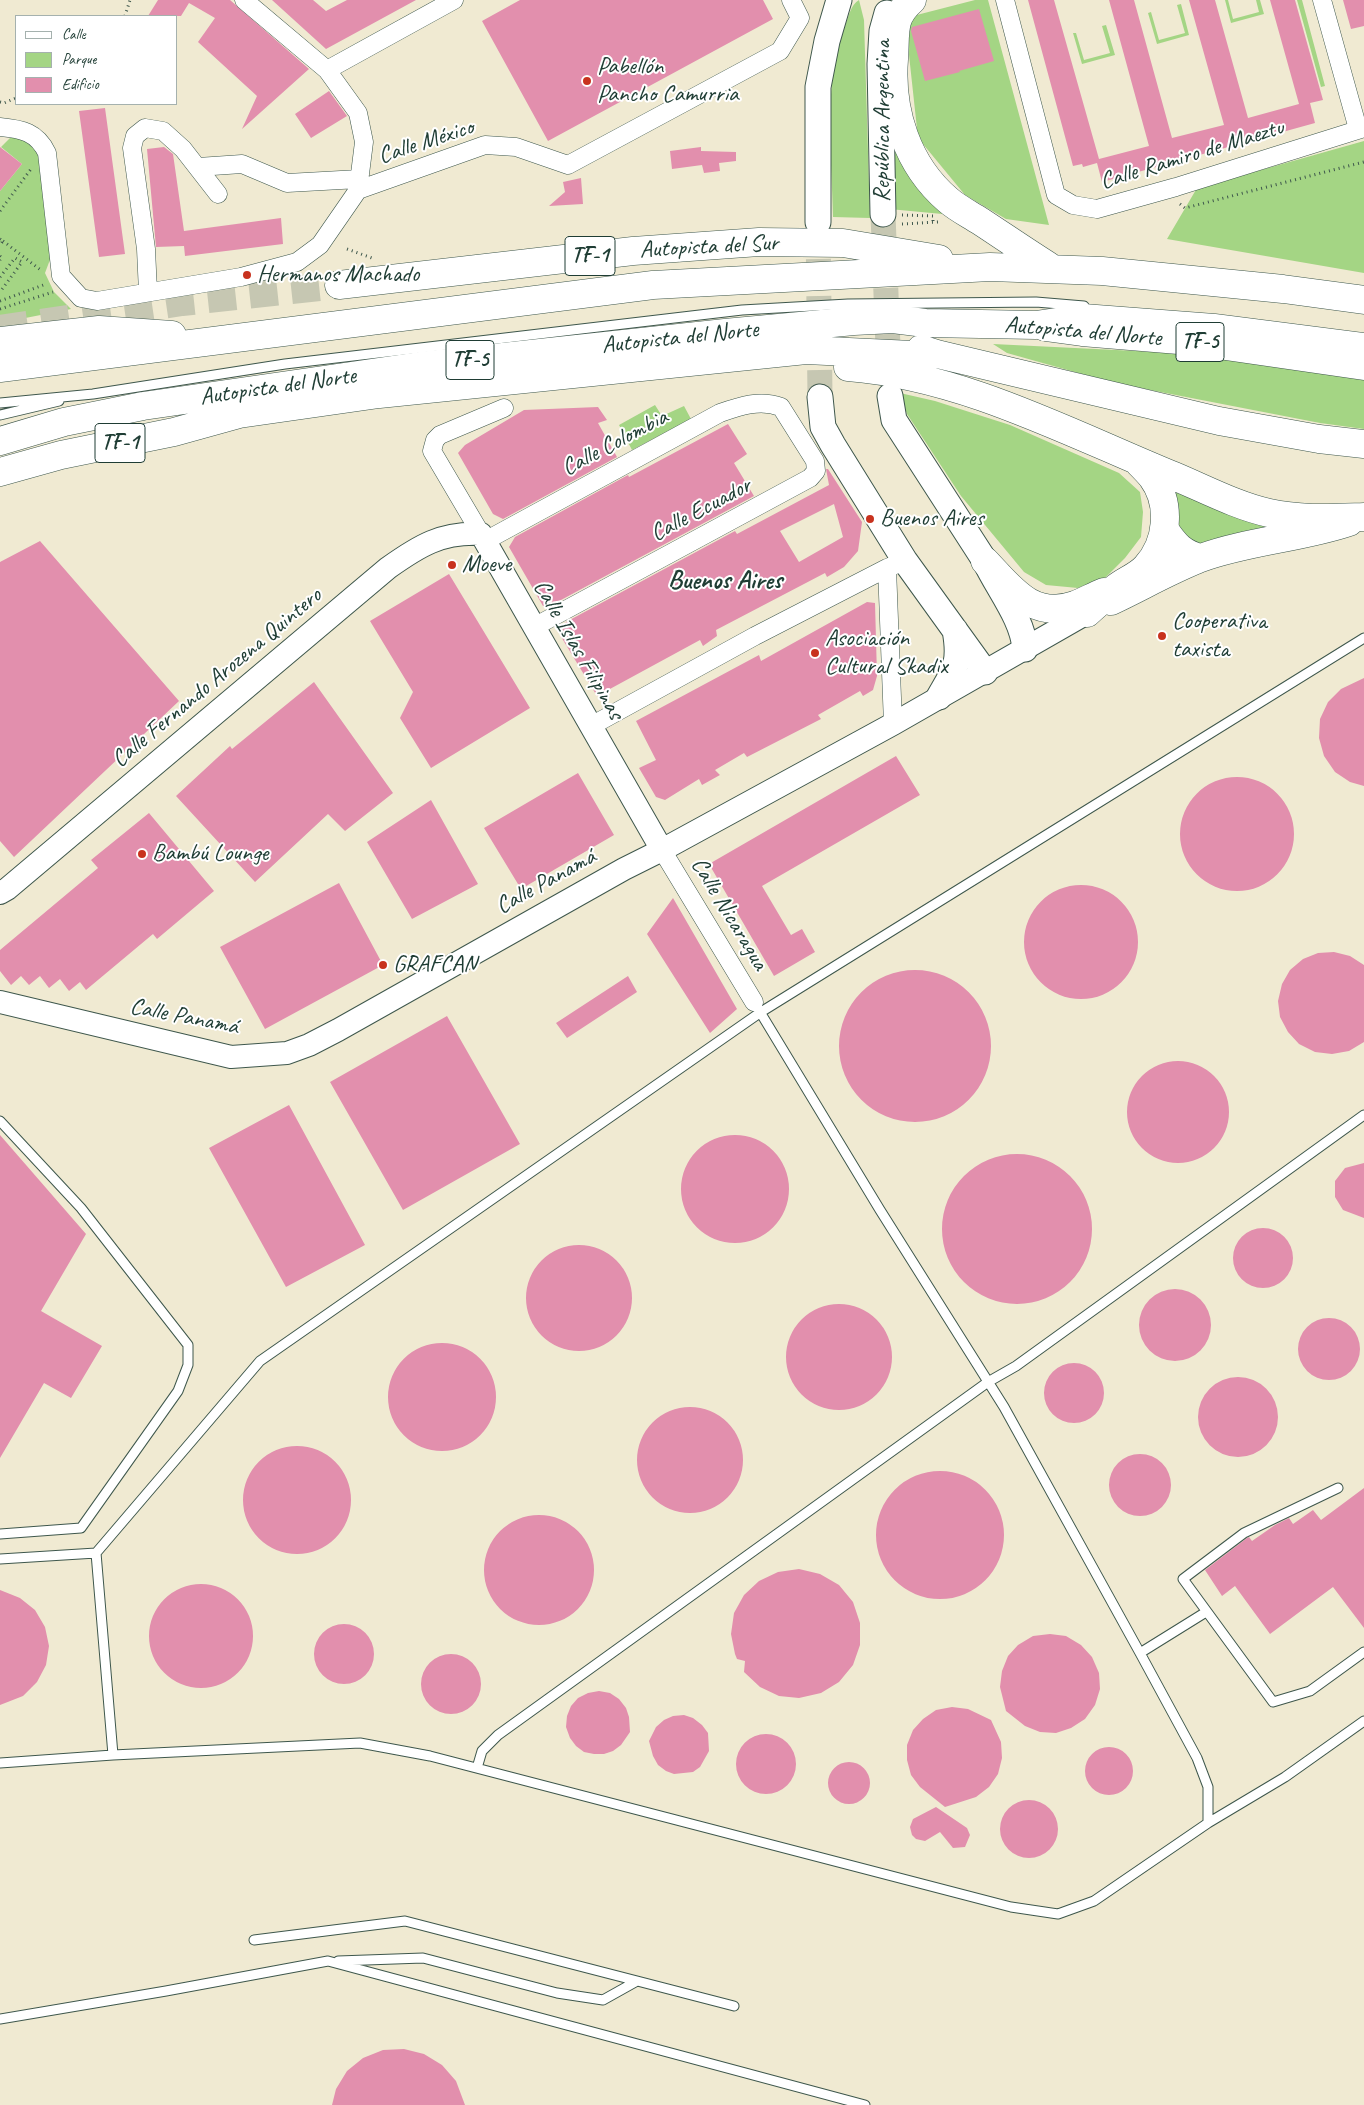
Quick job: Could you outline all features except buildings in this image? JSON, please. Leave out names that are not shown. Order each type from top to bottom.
[{"type":"highway","points":[[912,0],[904,7],[897,18],[894,63],[894,104],[909,150],[924,175],[948,200],[1050,268]]},
{"type":"highway","name":"Autopista del Sur","points":[[339,285],[633,251],[759,242],[843,243],[990,267]]},
{"type":"highway","name":"TF-5","points":[[0,368],[653,285],[990,267],[1050,268],[1189,278],[1364,300]]},
{"type":"highway","points":[[1036,325],[1083,318],[1214,328],[1364,347]]},
{"type":"highway","name":"Autopista del Norte","points":[[10,438],[64,422],[142,406],[420,366],[725,332],[854,321],[893,319],[924,323],[1036,325],[1082,332],[1191,341],[1364,366]]},
{"type":"highway","points":[[702,360],[746,344],[903,333],[924,323]]},
{"type":"highway","points":[[0,341],[99,330],[238,339]]},
{"type":"highway","points":[[843,337],[915,347],[937,354],[1219,421],[1319,440],[1364,444]]},
{"type":"highway","points":[[702,360],[806,350],[912,355],[937,354]]},
{"type":"highway","points":[[702,360],[750,365],[805,363],[862,368],[905,376],[959,390],[1026,414],[1139,463],[1268,513],[1312,518],[1364,517]]},
{"type":"highway","name":"TF-1","points":[[0,472],[60,455],[174,432],[240,414],[379,394],[702,360]]},
{"type":"highway","points":[[10,438],[70,436],[174,417],[240,414]]},
{"type":"highway","points":[[1087,612],[1117,587],[1145,568],[1159,545],[1165,530],[1165,512],[1160,491],[1153,478],[1139,463]]},
{"type":"highway","points":[[1087,612],[1201,558],[1278,538],[1330,528],[1364,517]]},
{"type":"highway","points":[[1165,530],[1174,544],[1188,555],[1201,558]]},
{"type":"highway","points":[[985,561],[1018,595],[1039,607],[1055,609],[1075,605],[1117,587]]},
{"type":"main road","points":[[818,222],[818,87],[827,41],[839,0]]},
{"type":"main road","name":"República Argentina","points":[[883,214],[880,56],[882,30],[894,0]]},
{"type":"main road","points":[[890,396],[894,420],[985,561],[995,583],[1018,621],[1024,638],[1025,649]]},
{"type":"main road","points":[[820,397],[823,427],[896,565],[955,630],[985,672]]},
{"type":"main road","points":[[939,697],[956,668],[959,653],[955,630]]},
{"type":"street","points":[[0,127],[19,129],[34,134],[42,143],[47,153],[61,276],[81,298],[97,301],[241,277],[297,262],[320,245],[359,184],[364,142],[358,113],[327,70],[244,0]]},
{"type":"street","name":"Calle México","points":[[359,184],[485,145],[516,147],[568,165],[780,51],[800,18],[790,0]]},
{"type":"street","name":"Calle Ramiro de Maeztu","points":[[1005,0],[1056,194],[1074,205],[1097,209],[1176,188],[1361,129]]},
{"type":"street","points":[[1322,0],[1361,129]]},
{"type":"street","points":[[327,70],[450,1]]},
{"type":"street","points":[[148,292],[146,249],[132,148],[135,136],[145,128],[163,131],[184,149],[218,194]]},
{"type":"street","points":[[198,167],[242,164],[287,183],[359,184]]},
{"type":"street","name":"Calle Colombia","points":[[483,538],[720,413],[742,405],[772,404]]},
{"type":"street","name":"Calle Ecuador","points":[[534,627],[810,478],[816,471],[815,461],[781,407],[772,404]]},
{"type":"street","name":"Calle Islas Filipinas","points":[[504,408],[440,435],[435,440],[432,451],[662,850]]},
{"type":"street","name":"Calle Fernando Arozena Quintero","points":[[0,893],[388,568],[415,549],[432,541],[465,534],[483,538]]},
{"type":"street","points":[[591,726],[755,636],[896,565],[893,724]]},
{"type":"street","name":"Calle Panamá","points":[[0,1002],[231,1057],[287,1054],[338,1030],[624,869],[893,724],[1087,612]]},
{"type":"street","name":"Calle Nicaragua","points":[[662,850],[758,1007]]},
{"type":"lane","points":[[0,415],[93,394],[285,364],[742,310],[848,304],[1016,302],[1094,307]]},
{"type":"lane","points":[[29,328],[64,324],[99,330]]},
{"type":"lane","points":[[0,402],[93,394]]},
{"type":"lane","points":[[113,1755],[96,1553],[260,1361],[758,1007],[1364,638]]},
{"type":"lane","points":[[758,1007],[880,1210],[988,1382],[1198,1758],[1208,1787],[1208,1823]]},
{"type":"lane","points":[[477,1768],[482,1751],[498,1735],[988,1382],[1016,1366],[1364,1115]]},
{"type":"lane","points":[[0,1121],[81,1208],[188,1345],[188,1366],[178,1391],[81,1528],[0,1534]]},
{"type":"lane","points":[[1338,1488],[1244,1533],[1183,1579],[1272,1702],[1310,1691],[1364,1652]]},
{"type":"lane","points":[[0,1559],[96,1553]]},
{"type":"lane","points":[[1140,1653],[1206,1612]]},
{"type":"lane","points":[[0,1763],[113,1755],[360,1743],[430,1756],[1011,1908],[1058,1914],[1094,1901],[1208,1823],[1285,1777],[1364,1721]]},
{"type":"lane","points":[[254,1940],[405,1921],[734,2006]]},
{"type":"lane","points":[[0,2019],[328,1961],[423,1958],[557,1993],[603,2000],[637,1981]]},
{"type":"lane","points":[[328,1961],[865,2105]]},
{"type":"path","points":[[125,15],[130,0]]},
{"type":"path","points":[[0,102],[4,104],[15,98]]},
{"type":"path","points":[[0,211],[40,157],[47,153]]},
{"type":"path","points":[[1178,203],[1185,208],[1364,162]]},
{"type":"path","points":[[883,214],[933,216],[933,223]]},
{"type":"path","points":[[0,245],[1,240],[45,272]]},
{"type":"path","points":[[0,277],[15,258],[22,262],[0,292]]},
{"type":"path","points":[[0,301],[50,283]]},
{"type":"path","points":[[0,309],[54,292]]},
{"type":"green space","points":[[859,0],[864,20],[870,218],[833,217],[830,144],[831,94],[839,46],[849,14]]},
{"type":"green space","points":[[975,0],[988,0],[1049,225],[1006,219],[965,195],[918,138],[905,18]]},
{"type":"green space","points":[[1225,0],[1228,0],[1233,19],[1259,12],[1256,0],[1260,0],[1264,14],[1231,23]]},
{"type":"green space","points":[[1297,0],[1302,0],[1325,86],[1321,87]]},
{"type":"green space","points":[[1181,4],[1189,35],[1157,44],[1148,13],[1151,12],[1159,40],[1185,33],[1177,5]]},
{"type":"green space","points":[[1106,25],[1115,55],[1082,64],[1073,33],[1076,33],[1084,60],[1110,53],[1102,26]]},
{"type":"green space","points":[[892,125],[953,215],[889,209]]},
{"type":"green space","points":[[10,138],[25,140],[34,147],[40,157],[51,257],[45,273],[54,292],[71,309],[0,323],[0,191],[22,164],[1,147]]},
{"type":"green space","points":[[1364,141],[1364,273],[1167,239],[1197,188]]},
{"type":"green space","points":[[993,344],[1157,352],[1290,365],[1364,378],[1364,429],[1320,423],[1114,383],[1007,353]]},
{"type":"green space","points":[[900,393],[935,401],[1010,425],[1119,473],[1140,492],[1143,512],[1141,537],[1125,558],[1106,577],[1078,588],[1046,585],[1024,572],[961,496],[907,414]]},
{"type":"green space","points":[[655,405],[662,416],[684,406],[691,419],[632,450],[619,425]]},
{"type":"green space","points":[[1165,481],[1292,525],[1211,545],[1181,541]]},
{"type":"tunnel","points":[[883,214],[889,374]]},
{"type":"tunnel","points":[[818,222],[820,397]]},
{"type":"tunnel","points":[[0,329],[182,302],[339,285]]},
{"type":"place","name":"Pabellón Pancho Camurria","points":[[587,81]]},
{"type":"place","name":"Hermanos Machado","points":[[247,275]]},
{"type":"place","name":"Buenos Aires","points":[[870,519]]},
{"type":"place","name":"Moeve","points":[[452,565]]},
{"type":"place","name":"Cooperativa taxista","points":[[1162,636]]},
{"type":"place","name":"Asociación Cultural Skadix","points":[[815,653]]},
{"type":"place","name":"Bambú Lounge","points":[[142,854]]},
{"type":"place","name":"GRAFCAN","points":[[383,965]]},
{"type":"district","name":"Buenos Aires","points":[[725,581]]}]
